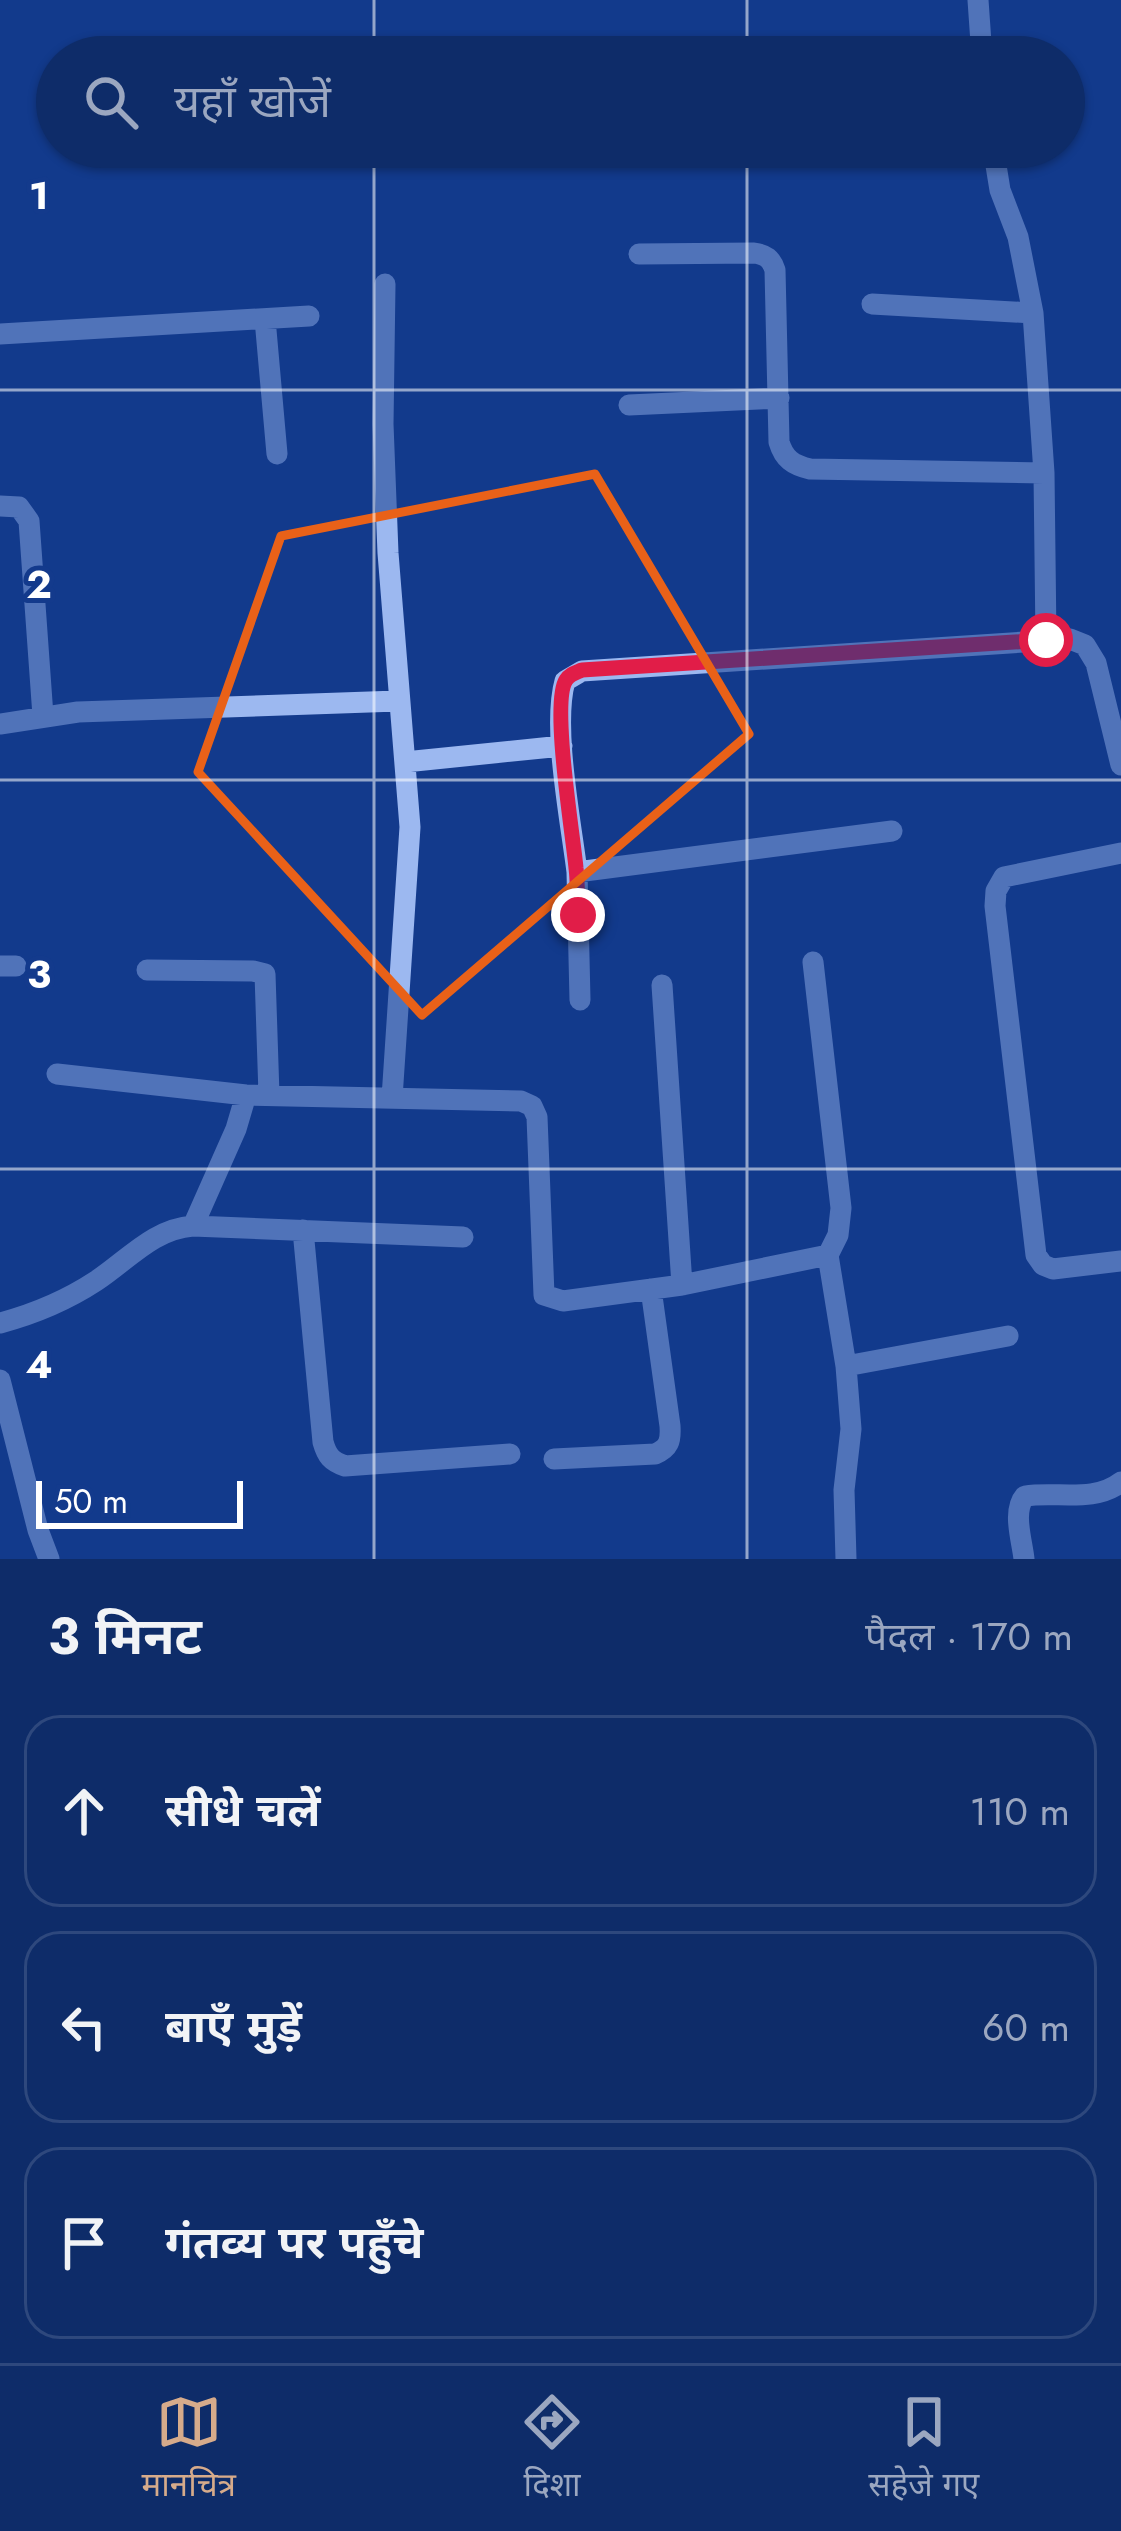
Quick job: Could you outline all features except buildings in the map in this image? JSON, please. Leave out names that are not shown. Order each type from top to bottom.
[{"type":"street","points":[[978,0],[981,36]]},
{"type":"street","points":[[996,168],[1018,237],[1033,313],[1044,472],[1046,640]]},
{"type":"street","points":[[639,254],[754,253],[772,260],[779,442],[795,465],[809,469],[1044,472]]},
{"type":"street","points":[[385,284],[388,553],[410,827],[392,1098]]},
{"type":"street","points":[[872,304],[1033,313]]},
{"type":"street","points":[[0,334],[309,316]]},
{"type":"street","points":[[265,319],[277,454]]},
{"type":"street","points":[[629,405],[779,398]]},
{"type":"street","points":[[0,506],[19,507],[29,521],[44,716]]},
{"type":"street","points":[[580,1000],[577,872],[562,746],[561,694],[565,681],[582,670],[1070,639],[1085,645],[1096,663],[1121,765]]},
{"type":"street","points":[[0,724],[44,716],[214,706],[398,701]]},
{"type":"street","points":[[405,762],[562,746]]},
{"type":"street","points":[[577,872],[892,831]]},
{"type":"street","points":[[1121,854],[1004,877],[995,906],[1036,1255],[1053,1269],[1121,1261]]},
{"type":"street","points":[[814,962],[841,1208],[838,1235],[828,1256],[847,1366],[851,1430],[844,1490],[846,1559]]},
{"type":"street","points":[[147,970],[265,974],[257,1095],[194,1226]]},
{"type":"street","points":[[662,985],[682,1285]]},
{"type":"street","points":[[57,1074],[257,1095],[510,1099],[532,1106],[537,1118],[544,1295],[562,1301],[682,1285],[828,1256]]},
{"type":"street","points":[[0,1323],[59,1302],[94,1283],[158,1235],[178,1227],[463,1237]]},
{"type":"street","points":[[303,1230],[323,1442],[333,1462],[345,1466],[510,1454]]},
{"type":"street","points":[[554,1459],[655,1454],[669,1443],[651,1289]]},
{"type":"street","points":[[847,1366],[1008,1336]]},
{"type":"street","points":[[0,1380],[49,1559]]},
{"type":"street","points":[[1024,1559],[1018,1511],[1025,1496],[1093,1494],[1121,1482]]},
{"type":"highlighted area","points":[[595,474],[749,734],[422,1015],[198,772],[281,536]]},
{"type":"route","points":[[578,915],[562,746],[561,694],[572,674],[1046,640]]}]
